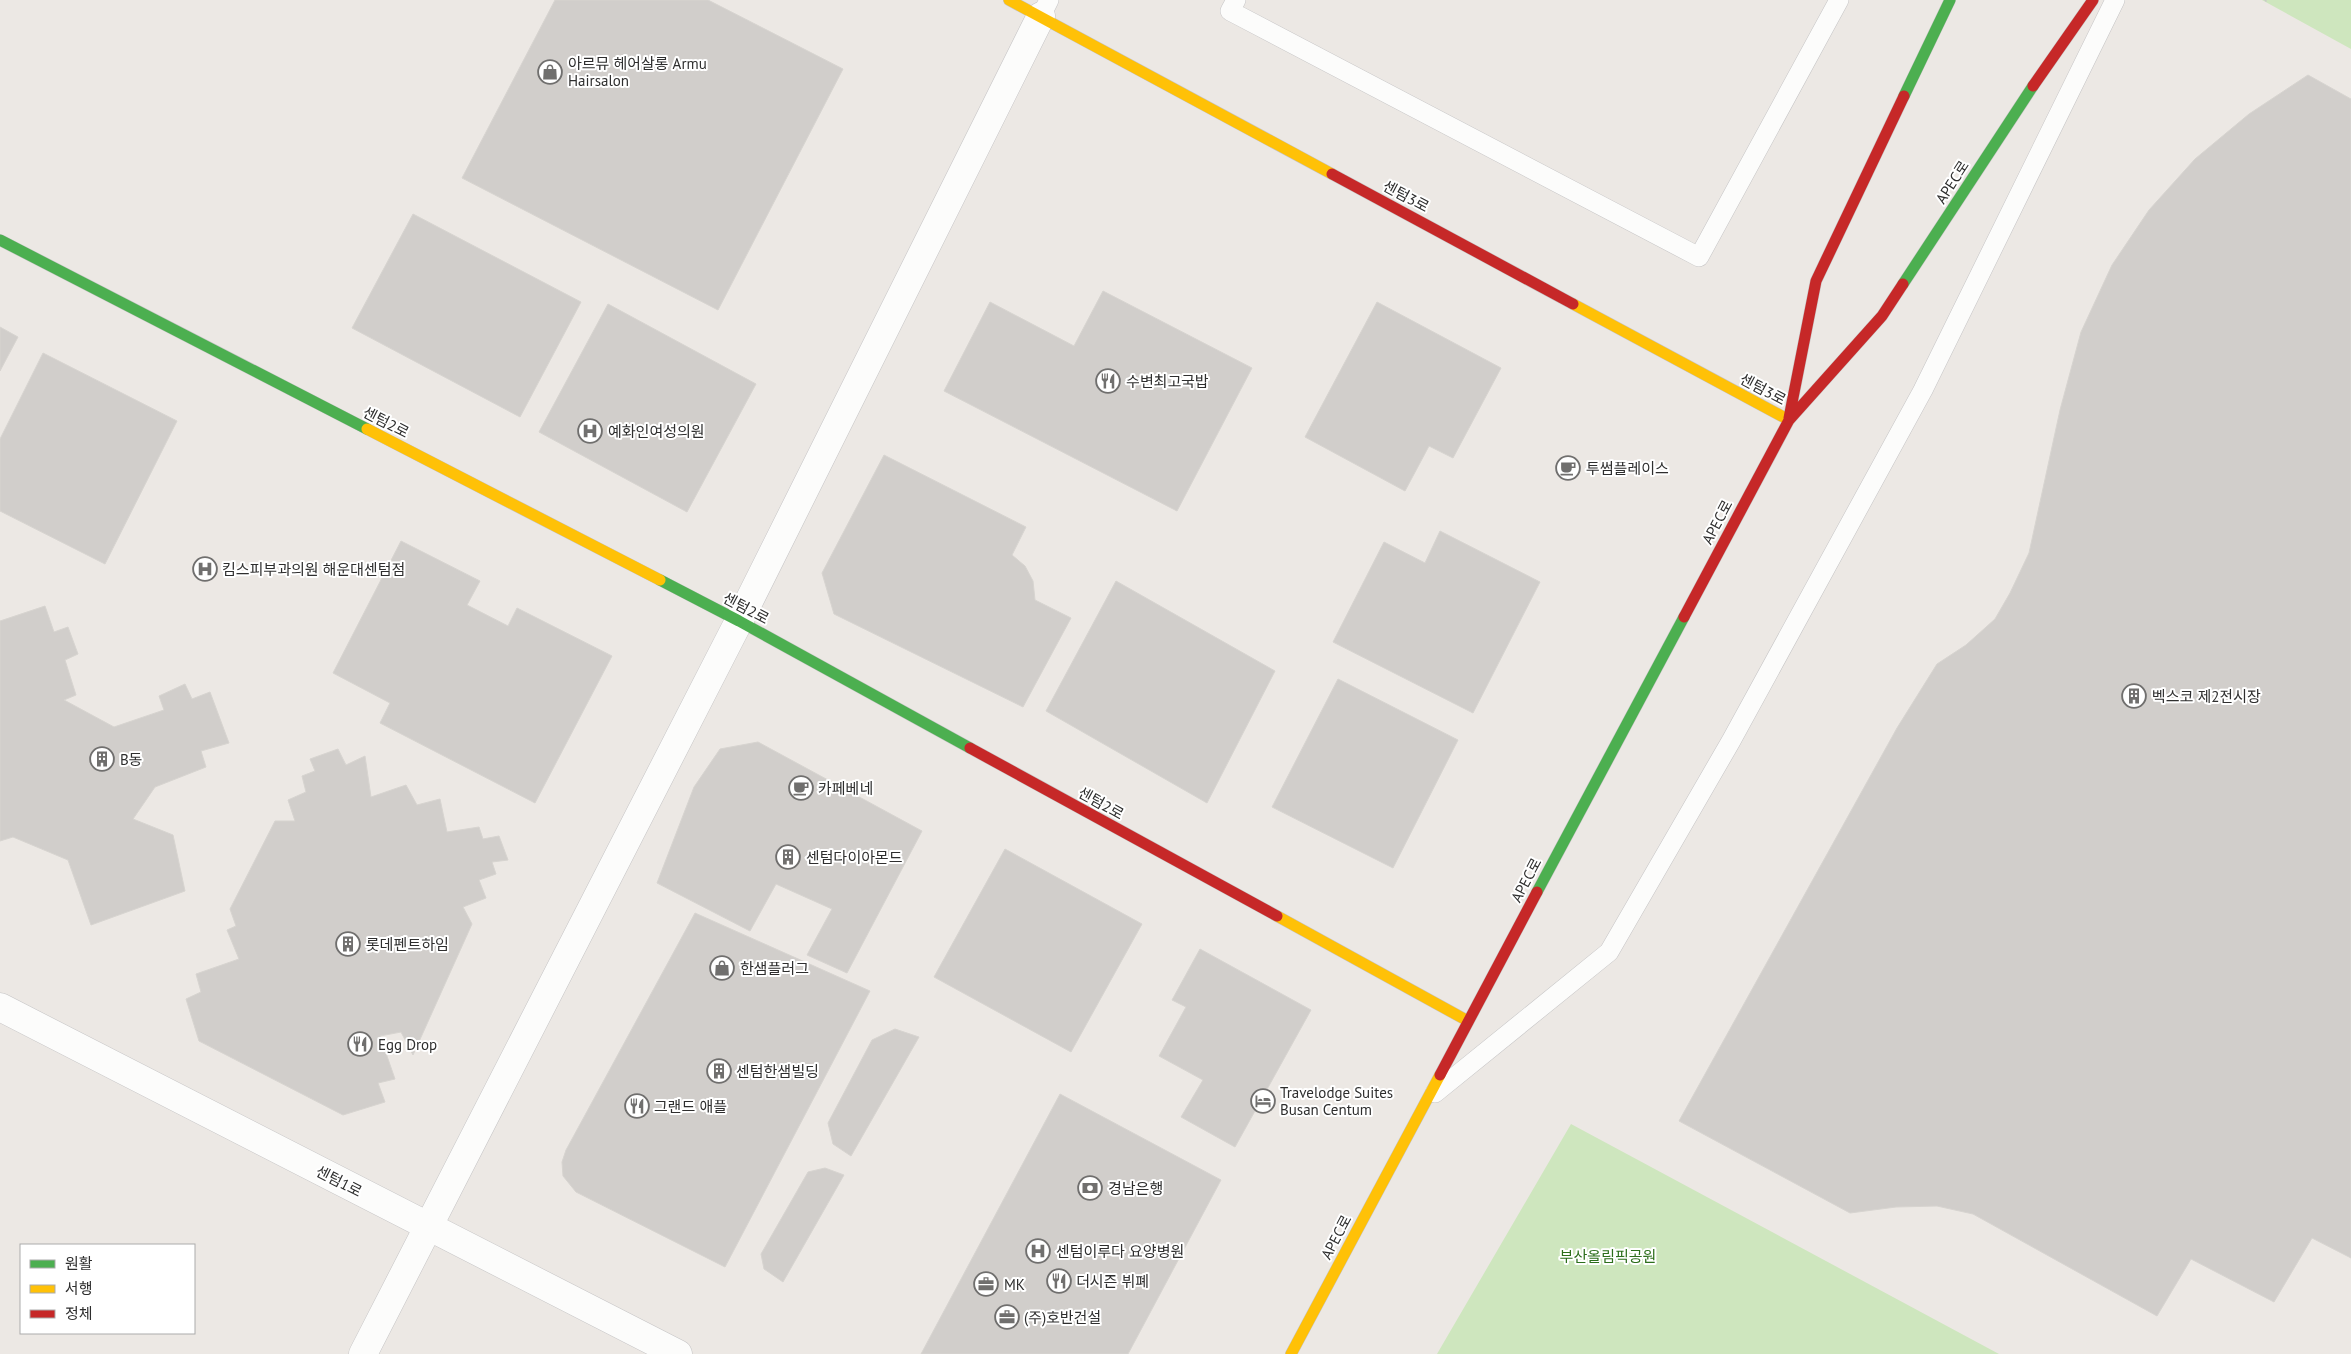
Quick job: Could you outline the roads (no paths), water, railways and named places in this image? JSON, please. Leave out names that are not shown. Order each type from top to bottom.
[{"type":"main road","name":"센텀3로","points":[[1009,0],[1045,8],[1788,420]]},
{"type":"main road","name":"APEC로","points":[[1788,420],[1816,281],[1950,0]]},
{"type":"main road","points":[[2057,49],[2080,0]]},
{"type":"main road","name":"APEC로","points":[[1291,1354],[1788,420],[1882,316],[2057,49],[2093,0]]},
{"type":"main road","name":"센텀2로","points":[[0,240],[739,622],[1468,1021]]},
{"type":"street","points":[[363,1354],[739,622],[1045,8]]},
{"type":"street","name":"센텀1로","points":[[0,1007],[678,1354]]},
{"type":"lane","points":[[1236,0],[1230,11],[1699,257],[1839,0]]},
{"type":"lane","points":[[1426,1100],[1609,952],[1730,741],[1923,390],[2116,0]]},
{"type":"place","name":"아르뮤 헤어살롱 Armu Hairsalon","points":[[550,72]]},
{"type":"place","name":"수변최고국밥","points":[[1108,381]]},
{"type":"place","name":"예화인여성의원","points":[[590,431]]},
{"type":"place","name":"투썸플레이스","points":[[1568,468]]},
{"type":"place","name":"킴스피부과의원 해운대센텀점","points":[[205,569]]},
{"type":"place","name":"벡스코 제2전시장","points":[[2134,696]]},
{"type":"place","name":"B동","points":[[102,759]]},
{"type":"place","name":"카페베네","points":[[801,788]]},
{"type":"place","name":"센텀다이아몬드","points":[[788,857]]},
{"type":"place","name":"롯데펜트하임","points":[[348,944]]},
{"type":"place","name":"한샘플러그","points":[[722,968]]},
{"type":"place","name":"Egg Drop","points":[[360,1044]]},
{"type":"place","name":"센텀한샘빌딩","points":[[719,1071]]},
{"type":"place","name":"Travelodge Suites Busan Centum","points":[[1263,1101]]},
{"type":"place","name":"그랜드 애플","points":[[637,1106]]},
{"type":"place","name":"경남은행","points":[[1090,1188]]},
{"type":"place","name":"센텀이루다 요양병원","points":[[1038,1251]]},
{"type":"place","name":"더시즌 뷔폐","points":[[1059,1281]]},
{"type":"place","name":"MK","points":[[986,1284]]},
{"type":"place","name":"(주)호반건설","points":[[1007,1317]]},
{"type":"park label","name":"부산올림픽공원","points":[[1608,1256]]}]
